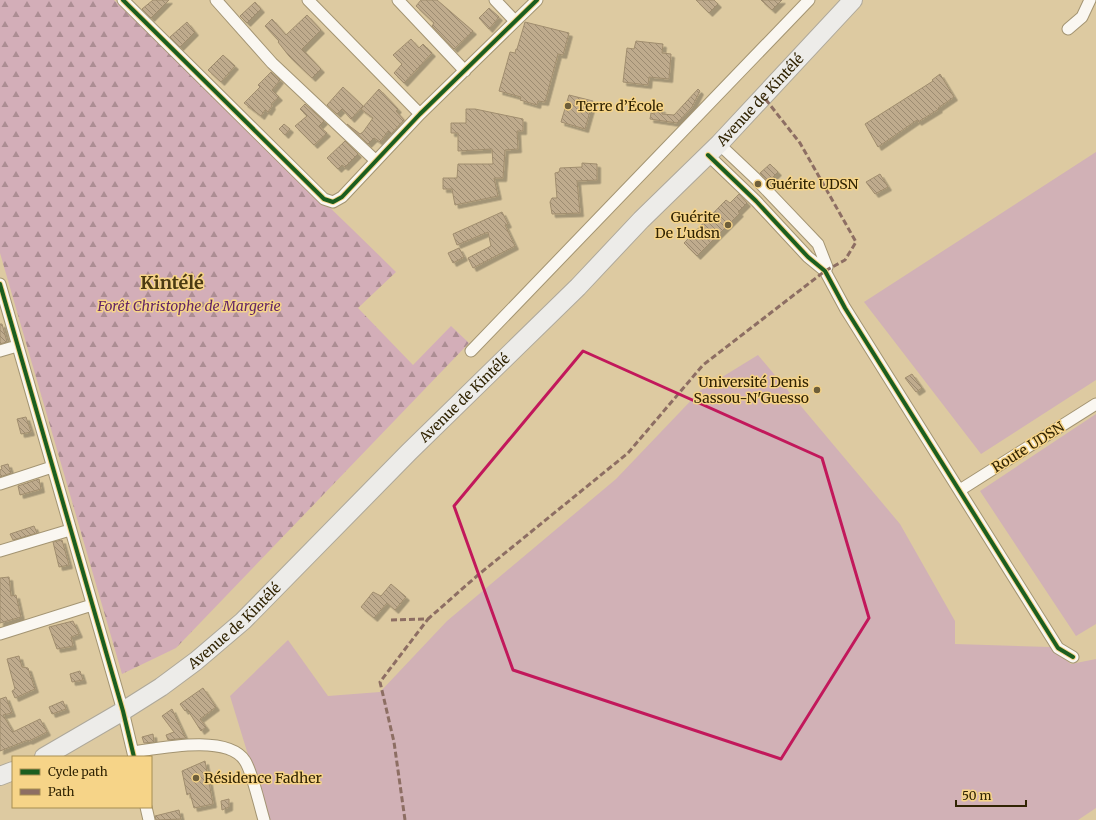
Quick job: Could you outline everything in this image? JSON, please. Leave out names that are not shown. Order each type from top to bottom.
[{"type":"main road","name":"Avenue de Kintélé","points":[[46,756],[123,711],[196,661],[243,621],[318,543],[578,287],[641,220],[717,153],[853,0]]},
{"type":"main road","points":[[0,776],[12,771]]},
{"type":"street","points":[[123,0],[324,199],[333,202],[342,197],[375,160],[420,114],[537,0]]},
{"type":"street","points":[[216,0],[272,63],[375,160]]},
{"type":"street","points":[[308,0],[420,114]]},
{"type":"street","points":[[398,0],[465,71]]},
{"type":"street","points":[[495,0],[515,21]]},
{"type":"street","points":[[471,350],[809,0]]},
{"type":"street","points":[[1068,29],[1082,17],[1090,0]]},
{"type":"street","points":[[717,153],[808,257],[825,271],[845,308],[1058,648],[1073,657]]},
{"type":"street","points":[[717,153],[755,178],[818,244],[828,267],[825,271]]},
{"type":"street","points":[[0,284],[123,711],[134,754],[175,747],[214,745],[236,751],[246,762],[264,820]]},
{"type":"street","points":[[0,351],[17,346]]},
{"type":"street","name":"Route UDSN","points":[[960,490],[1096,404]]},
{"type":"street","points":[[0,484],[52,467]]},
{"type":"street","points":[[0,551],[70,530]]},
{"type":"street","points":[[0,634],[92,605]]},
{"type":"street","points":[[146,808],[149,820]]},
{"type":"highlighted area","points":[[583,351],[822,458],[869,618],[781,759],[513,670],[454,506]]},
{"type":"shaded area","points":[[1096,152],[1096,380],[981,454],[864,302]]},
{"type":"shaded area","points":[[758,355],[900,524],[955,621],[955,644],[1050,647],[1071,664],[1096,659],[1096,808],[1078,820],[268,820],[230,696],[288,640],[328,696],[380,692],[447,621],[616,479],[701,390]]},
{"type":"shaded area","points":[[1096,414],[1096,624],[1076,636],[980,491]]},
{"type":"green space","name":"Forêt Christophe de Margerie","points":[[0,0],[114,0],[396,272],[358,308],[413,365],[451,326],[469,343],[176,648],[122,674],[0,253]]},
{"type":"building","points":[[153,0],[169,0],[151,18],[142,9]]},
{"type":"building","points":[[421,0],[437,0],[473,31],[454,49],[432,26],[434,23],[416,6]]},
{"type":"building","points":[[696,0],[714,0],[718,4],[709,13]]},
{"type":"building","points":[[761,0],[782,0],[772,10]]},
{"type":"building","points":[[255,2],[261,9],[247,23],[240,16]]},
{"type":"building","points":[[489,8],[499,17],[489,29],[479,18]]},
{"type":"building","points":[[307,15],[321,30],[302,49],[321,69],[312,78],[289,56],[278,42],[279,41],[265,26],[272,19],[286,35]]},
{"type":"building","points":[[187,22],[195,32],[180,47],[170,37]]},
{"type":"building","points":[[525,22],[569,33],[563,55],[558,54],[545,102],[538,101],[537,105],[520,100],[521,97],[499,91],[510,52],[515,53],[517,49]]},
{"type":"building","points":[[411,39],[419,48],[423,44],[432,53],[404,83],[394,73],[402,64],[393,55]]},
{"type":"building","points":[[636,41],[663,44],[662,53],[671,54],[669,79],[649,77],[648,85],[623,82],[627,48],[634,49]]},
{"type":"building","points":[[223,55],[235,66],[221,82],[208,70]]},
{"type":"building","points":[[271,72],[280,80],[272,90],[279,97],[271,104],[272,106],[268,112],[265,110],[261,116],[244,103],[260,87],[258,85]]},
{"type":"building","points":[[940,74],[954,97],[938,108],[939,109],[918,122],[917,120],[878,147],[865,124],[933,81],[932,80]]},
{"type":"building","points":[[343,87],[363,106],[351,119],[342,109],[337,114],[327,105]]},
{"type":"building","points":[[379,89],[398,109],[396,111],[404,120],[391,134],[388,131],[380,142],[374,138],[368,144],[347,124],[360,134],[363,132],[373,118],[361,109]]},
{"type":"building","points":[[698,89],[700,91],[692,107],[677,123],[650,119],[651,113],[654,114],[654,109],[662,109],[662,114],[674,115]]},
{"type":"building","points":[[569,95],[593,101],[585,129],[561,122]]},
{"type":"building","points":[[305,104],[324,121],[319,126],[327,133],[314,145],[295,126],[307,116],[300,109]]},
{"type":"building","points":[[466,109],[475,109],[523,119],[523,131],[517,131],[518,149],[505,150],[503,178],[494,178],[498,196],[455,205],[452,189],[443,189],[443,178],[457,178],[458,164],[493,164],[492,149],[458,151],[458,133],[451,133],[451,123],[466,123]]},
{"type":"building","points":[[284,124],[290,129],[285,135],[279,129]]},
{"type":"building","points":[[345,141],[358,154],[345,167],[342,165],[338,169],[327,158]]},
{"type":"building","points":[[582,163],[597,164],[597,180],[577,181],[580,213],[552,214],[550,202],[552,198],[557,198],[555,173],[559,172],[560,168],[582,167]]},
{"type":"building","points":[[770,164],[778,172],[768,182],[760,173]]},
{"type":"building","points":[[880,174],[888,187],[875,194],[866,182]]},
{"type":"building","points":[[739,194],[747,203],[738,212],[740,213],[697,256],[684,243],[726,200],[730,203]]},
{"type":"building","points":[[502,212],[508,224],[505,225],[515,246],[473,268],[468,258],[491,246],[488,232],[457,245],[453,234]]},
{"type":"building","points":[[459,248],[464,257],[453,263],[448,253]]},
{"type":"building","points":[[0,324],[2,324],[7,342],[0,344]]},
{"type":"building","points":[[912,374],[922,388],[916,392],[905,378]]},
{"type":"building","points":[[26,417],[31,432],[21,434],[17,419]]},
{"type":"building","points":[[8,464],[11,473],[0,477],[0,470],[2,469],[1,466]]},
{"type":"building","points":[[39,479],[41,489],[20,495],[18,486]]},
{"type":"building","points":[[34,526],[37,533],[13,540],[10,534]]},
{"type":"building","points":[[62,540],[69,565],[59,567],[53,542]]},
{"type":"building","points":[[9,577],[11,596],[16,595],[21,617],[0,623],[0,578]]},
{"type":"building","points":[[391,584],[406,597],[395,610],[387,603],[374,618],[361,607],[373,592],[381,596]]},
{"type":"building","points":[[73,621],[79,634],[71,637],[73,646],[57,649],[49,627]]},
{"type":"building","points":[[19,656],[22,667],[28,668],[35,689],[15,698],[12,691],[15,689],[7,659]]},
{"type":"building","points":[[80,671],[83,680],[72,682],[70,674]]},
{"type":"building","points":[[203,688],[216,707],[200,719],[206,727],[201,731],[187,709],[185,711],[180,704]]},
{"type":"building","points":[[6,697],[12,713],[3,715],[13,732],[40,719],[47,732],[29,741],[28,740],[0,751],[0,699]]},
{"type":"building","points":[[63,701],[66,709],[52,714],[49,707]]},
{"type":"building","points":[[172,709],[186,738],[168,740],[166,735],[174,732],[162,716]]},
{"type":"building","points":[[153,734],[154,742],[144,743],[142,737]]},
{"type":"building","name":"Résidence Fadher","points":[[205,761],[213,804],[194,808],[190,793],[187,795],[182,771]]},
{"type":"building","points":[[229,799],[229,807],[222,810],[221,801]]},
{"type":"building","points":[[179,810],[181,819],[156,820],[155,816]]},
{"type":"marked path","points":[[391,620],[428,619],[478,575],[628,453],[703,365],[825,271],[845,260],[856,242],[800,143],[763,96]]},
{"type":"marked path","points":[[405,820],[394,742],[380,682],[428,619]]},
{"type":"cycle path","points":[[123,0],[324,199],[333,202],[342,197],[420,114],[537,0]]},
{"type":"cycle path","points":[[708,155],[756,201],[808,257],[825,271],[845,308],[1058,648],[1073,657]]},
{"type":"cycle path","points":[[0,284],[123,711],[134,756]]},
{"type":"place","name":"Terre d’École","points":[[568,106]]},
{"type":"place","name":"Guérite UDSN","points":[[758,184]]},
{"type":"place","name":"Guérite De L'udsn","points":[[728,225]]},
{"type":"place","name":"Université Denis Sassou-N'Guesso","points":[[817,390]]},
{"type":"place","name":"Résidence Fadher","points":[[196,778]]},
{"type":"district","name":"Kintélé","points":[[172,282]]}]
